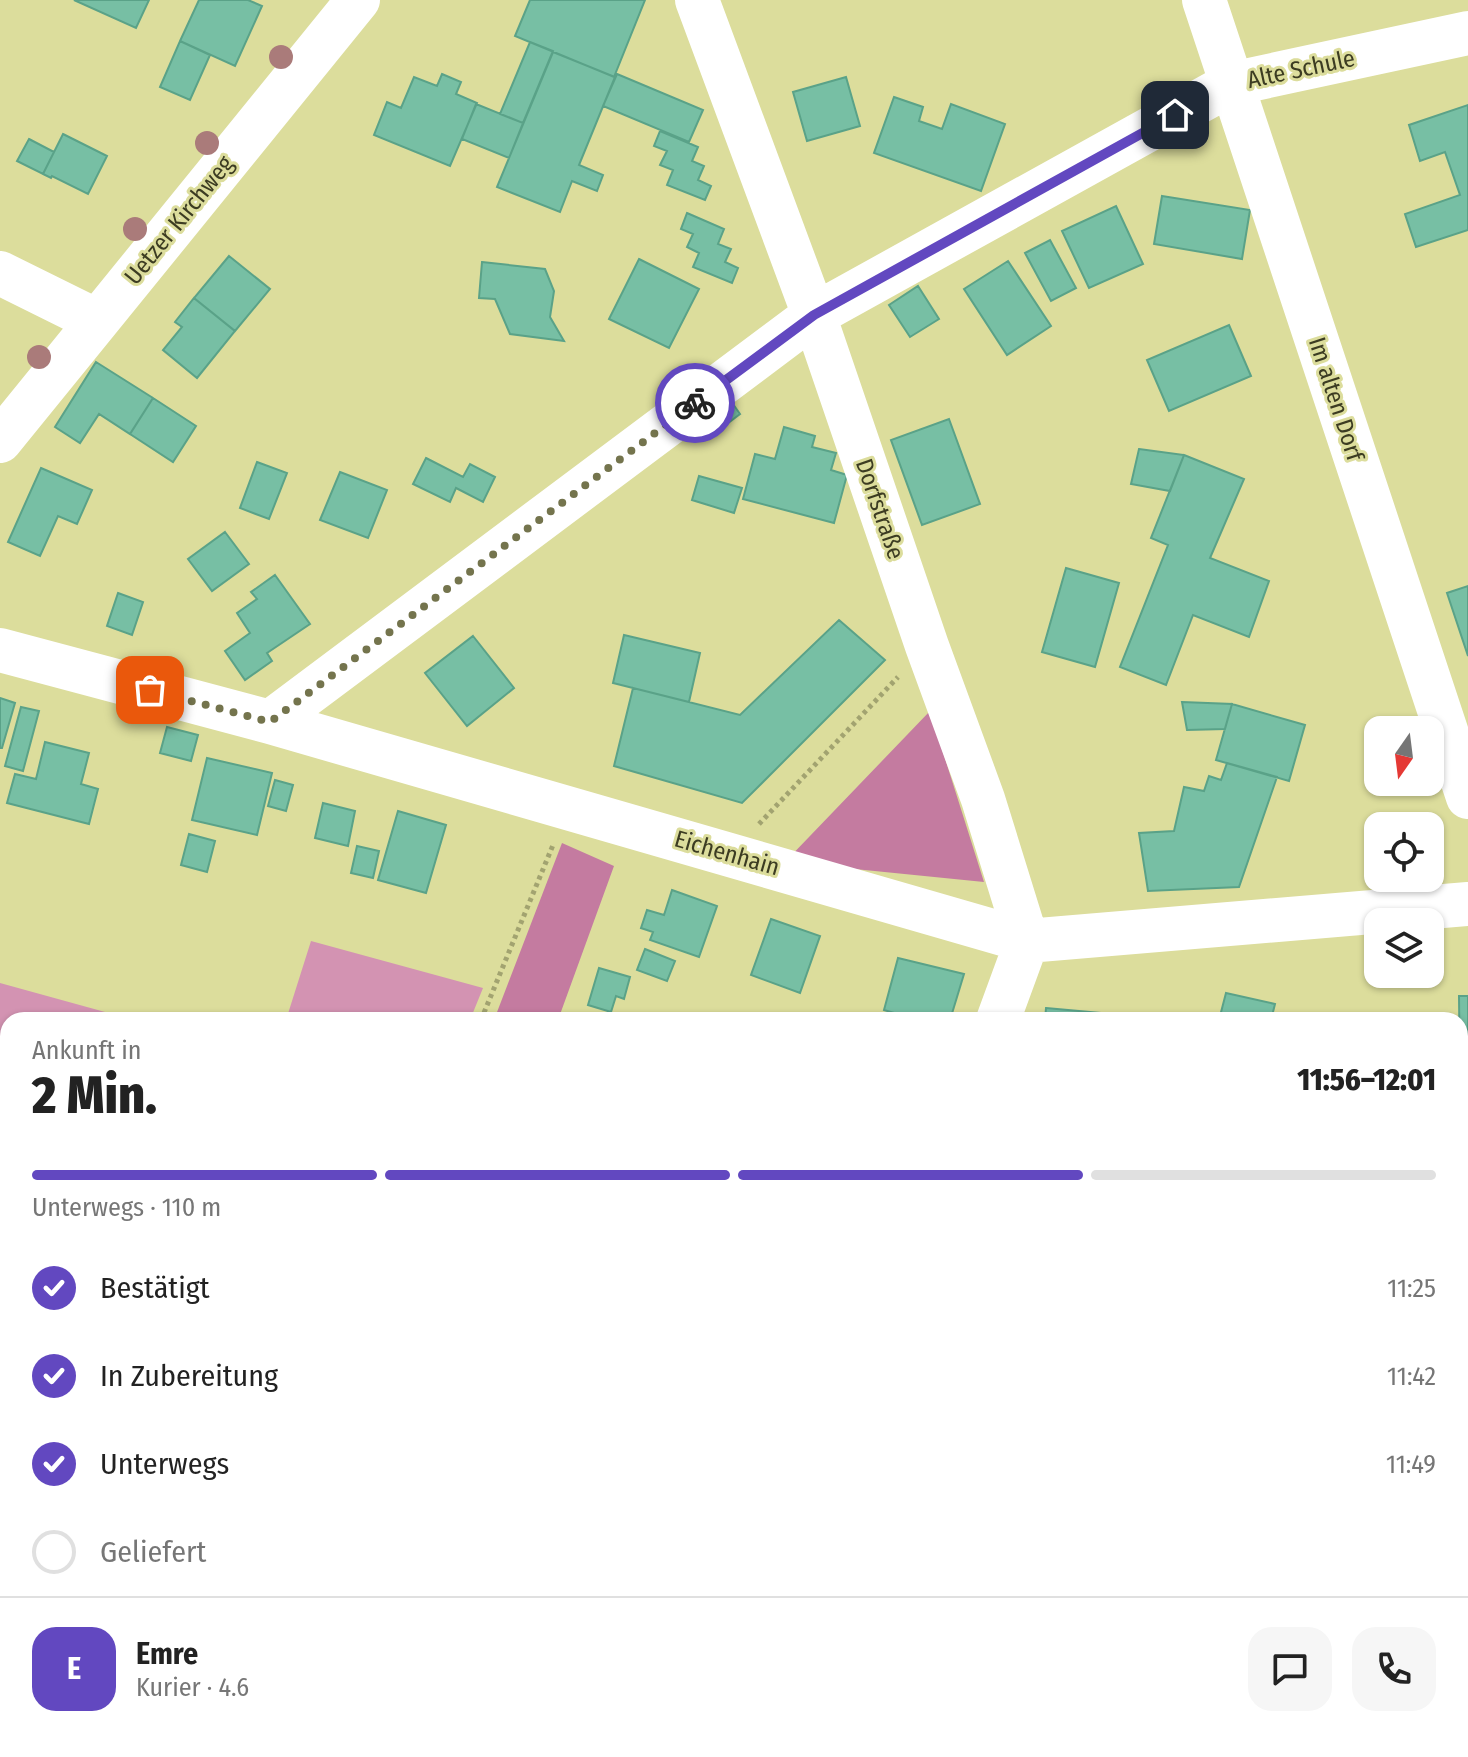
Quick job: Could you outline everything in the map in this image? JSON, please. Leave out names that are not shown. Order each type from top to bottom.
[{"type":"street","name":"Uetzer Kirchweg","points":[[0,441],[358,0]]},
{"type":"street","name":"Dorfstraße","points":[[697,0],[814,315],[927,646],[983,799],[1027,941]]},
{"type":"street","name":"Im alten Dorf","points":[[1204,0],[1468,797]]},
{"type":"street","name":"Alte Schule","points":[[270,722],[814,315],[1231,84],[1468,33]]},
{"type":"street","points":[[0,273],[97,321]]},
{"type":"street","name":"Eichenhain","points":[[0,650],[270,722],[1027,941],[1468,904]]},
{"type":"street","points":[[1001,1012],[1027,941]]},
{"type":"path","points":[[731,854],[927,646]]},
{"type":"path","points":[[484,1012],[568,807]]},
{"type":"shaded area","points":[[930,711],[984,882],[785,862]]},
{"type":"shaded area","points":[[562,843],[614,866],[561,1012],[497,1012]]},
{"type":"shaded area","points":[[311,941],[483,988],[473,1012],[289,1012]]},
{"type":"shaded area","points":[[0,983],[105,1012],[0,1012]]},
{"type":"building","points":[[74,0],[149,0],[136,28]]},
{"type":"building","points":[[199,0],[248,0],[262,6],[235,66],[180,41]]},
{"type":"building","points":[[530,0],[645,0],[614,77],[515,36]]},
{"type":"building","points":[[180,41],[210,55],[190,100],[160,87]]},
{"type":"building","points":[[530,42],[553,51],[523,123],[500,114]]},
{"type":"building","points":[[553,52],[615,77],[579,165],[603,175],[597,191],[572,181],[560,212],[497,187]]},
{"type":"building","points":[[442,74],[461,82],[456,94],[477,103],[450,166],[374,135],[387,102],[401,108],[414,77],[437,86]]},
{"type":"building","points":[[617,74],[703,110],[689,142],[603,106]]},
{"type":"building","points":[[846,77],[860,126],[807,141],[793,92]]},
{"type":"building","points":[[894,97],[923,107],[919,121],[942,129],[951,104],[1005,124],[981,191],[874,153]]},
{"type":"building","points":[[476,104],[523,123],[509,158],[462,139]]},
{"type":"building","points":[[1468,105],[1468,230],[1416,247],[1405,214],[1460,195],[1445,152],[1420,161],[1409,125]]},
{"type":"building","points":[[660,131],[698,147],[692,161],[704,166],[698,180],[711,186],[705,200],[667,185],[673,170],[660,165],[667,151],[654,146]]},
{"type":"building","points":[[63,134],[107,156],[88,194],[43,174]]},
{"type":"building","points":[[29,139],[54,152],[43,174],[17,161]]},
{"type":"building","points":[[1162,196],[1250,210],[1242,259],[1154,244]]},
{"type":"building","points":[[1116,206],[1143,264],[1089,288],[1062,231]]},
{"type":"building","points":[[687,213],[724,229],[718,244],[731,249],[725,262],[738,268],[732,283],[693,267],[699,253],[687,247],[693,234],[681,229]]},
{"type":"building","points":[[1050,240],[1076,288],[1051,301],[1025,253]]},
{"type":"building","points":[[229,256],[270,289],[235,331],[194,298]]},
{"type":"building","points":[[639,259],[699,289],[669,348],[609,319]]},
{"type":"building","points":[[1008,261],[1051,326],[1007,355],[964,289]]},
{"type":"building","points":[[482,262],[545,269],[554,291],[550,317],[564,341],[510,334],[495,299],[479,298]]},
{"type":"building","points":[[918,286],[939,319],[910,337],[889,305]]},
{"type":"building","points":[[194,298],[235,331],[197,378],[163,350],[182,327],[175,322]]},
{"type":"building","points":[[1229,325],[1251,376],[1169,411],[1147,360]]},
{"type":"building","points":[[96,362],[153,398],[130,434],[99,414],[80,443],[55,427]]},
{"type":"building","points":[[153,398],[196,426],[173,462],[130,434]]},
{"type":"building","points":[[733,404],[740,414],[706,440],[698,431]]},
{"type":"building","points":[[949,419],[980,504],[922,525],[891,440]]},
{"type":"building","points":[[784,427],[815,436],[812,447],[836,453],[831,470],[847,475],[834,523],[743,499],[755,454],[775,459]]},
{"type":"building","points":[[1139,449],[1184,455],[1170,491],[1131,484]]},
{"type":"building","points":[[1184,455],[1244,479],[1210,558],[1269,581],[1249,637],[1193,615],[1166,685],[1120,667],[1168,545],[1151,538]]},
{"type":"building","points":[[426,458],[463,477],[470,464],[495,477],[483,502],[456,488],[450,502],[413,484]]},
{"type":"building","points":[[257,462],[287,473],[269,519],[240,508]]},
{"type":"building","points":[[41,468],[92,490],[77,524],[58,516],[40,556],[8,542]]},
{"type":"building","points":[[340,472],[387,490],[368,538],[320,520]]},
{"type":"building","points":[[699,476],[742,488],[734,513],[692,500]]},
{"type":"building","points":[[225,532],[249,564],[212,591],[188,559]]},
{"type":"building","points":[[1066,568],[1119,583],[1095,667],[1042,652]]},
{"type":"building","points":[[275,575],[310,624],[267,653],[272,661],[245,680],[225,651],[250,633],[237,613],[257,599],[251,592]]},
{"type":"building","points":[[1468,586],[1468,656],[1447,593]]},
{"type":"building","points":[[118,593],[143,602],[132,635],[107,626]]},
{"type":"building","points":[[839,620],[885,660],[742,803],[614,766],[633,688],[740,715]]},
{"type":"building","points":[[624,635],[700,653],[689,702],[613,683]]},
{"type":"building","points":[[473,636],[514,688],[467,726],[425,673]]},
{"type":"building","points":[[0,698],[15,703],[2,748],[0,748]]},
{"type":"building","points":[[1182,702],[1232,704],[1225,729],[1187,730]]},
{"type":"building","points":[[1232,704],[1305,725],[1289,781],[1216,760]]},
{"type":"building","points":[[21,707],[39,711],[23,771],[5,766]]},
{"type":"building","points":[[167,727],[198,735],[191,761],[160,753]]},
{"type":"building","points":[[45,742],[89,753],[81,784],[98,789],[89,824],[7,803],[15,774],[36,779]]},
{"type":"building","points":[[207,758],[272,773],[257,835],[192,820]]},
{"type":"building","points":[[1227,763],[1277,777],[1239,887],[1148,891],[1139,833],[1174,831],[1184,787],[1204,791],[1209,776],[1221,780]]},
{"type":"building","points":[[275,780],[293,785],[286,811],[268,806]]},
{"type":"building","points":[[323,803],[355,811],[348,846],[315,838]]},
{"type":"building","points":[[398,811],[446,825],[426,893],[378,880]]},
{"type":"building","points":[[189,834],[215,841],[207,872],[181,865]]},
{"type":"building","points":[[357,846],[379,851],[373,878],[351,873]]},
{"type":"building","points":[[672,890],[717,906],[699,957],[650,940],[653,932],[641,928],[647,910],[664,915]]},
{"type":"building","points":[[771,919],[820,936],[800,993],[751,975]]},
{"type":"building","points":[[645,949],[675,961],[667,981],[637,970]]},
{"type":"building","points":[[898,958],[964,974],[952,1012],[884,1010]]},
{"type":"building","points":[[599,968],[630,977],[624,999],[616,996],[611,1012],[588,1005]]},
{"type":"building","points":[[1226,993],[1275,1004],[1273,1012],[1221,1012]]},
{"type":"building","points":[[1459,996],[1468,996],[1468,1012],[1459,1012]]},
{"type":"building","points":[[1046,1008],[1090,1012],[1046,1012]]},
{"type":"way so far","points":[[150,690],[270,722],[695,403]]},
{"type":"route","points":[[695,403],[814,315],[1175,115]]}]
